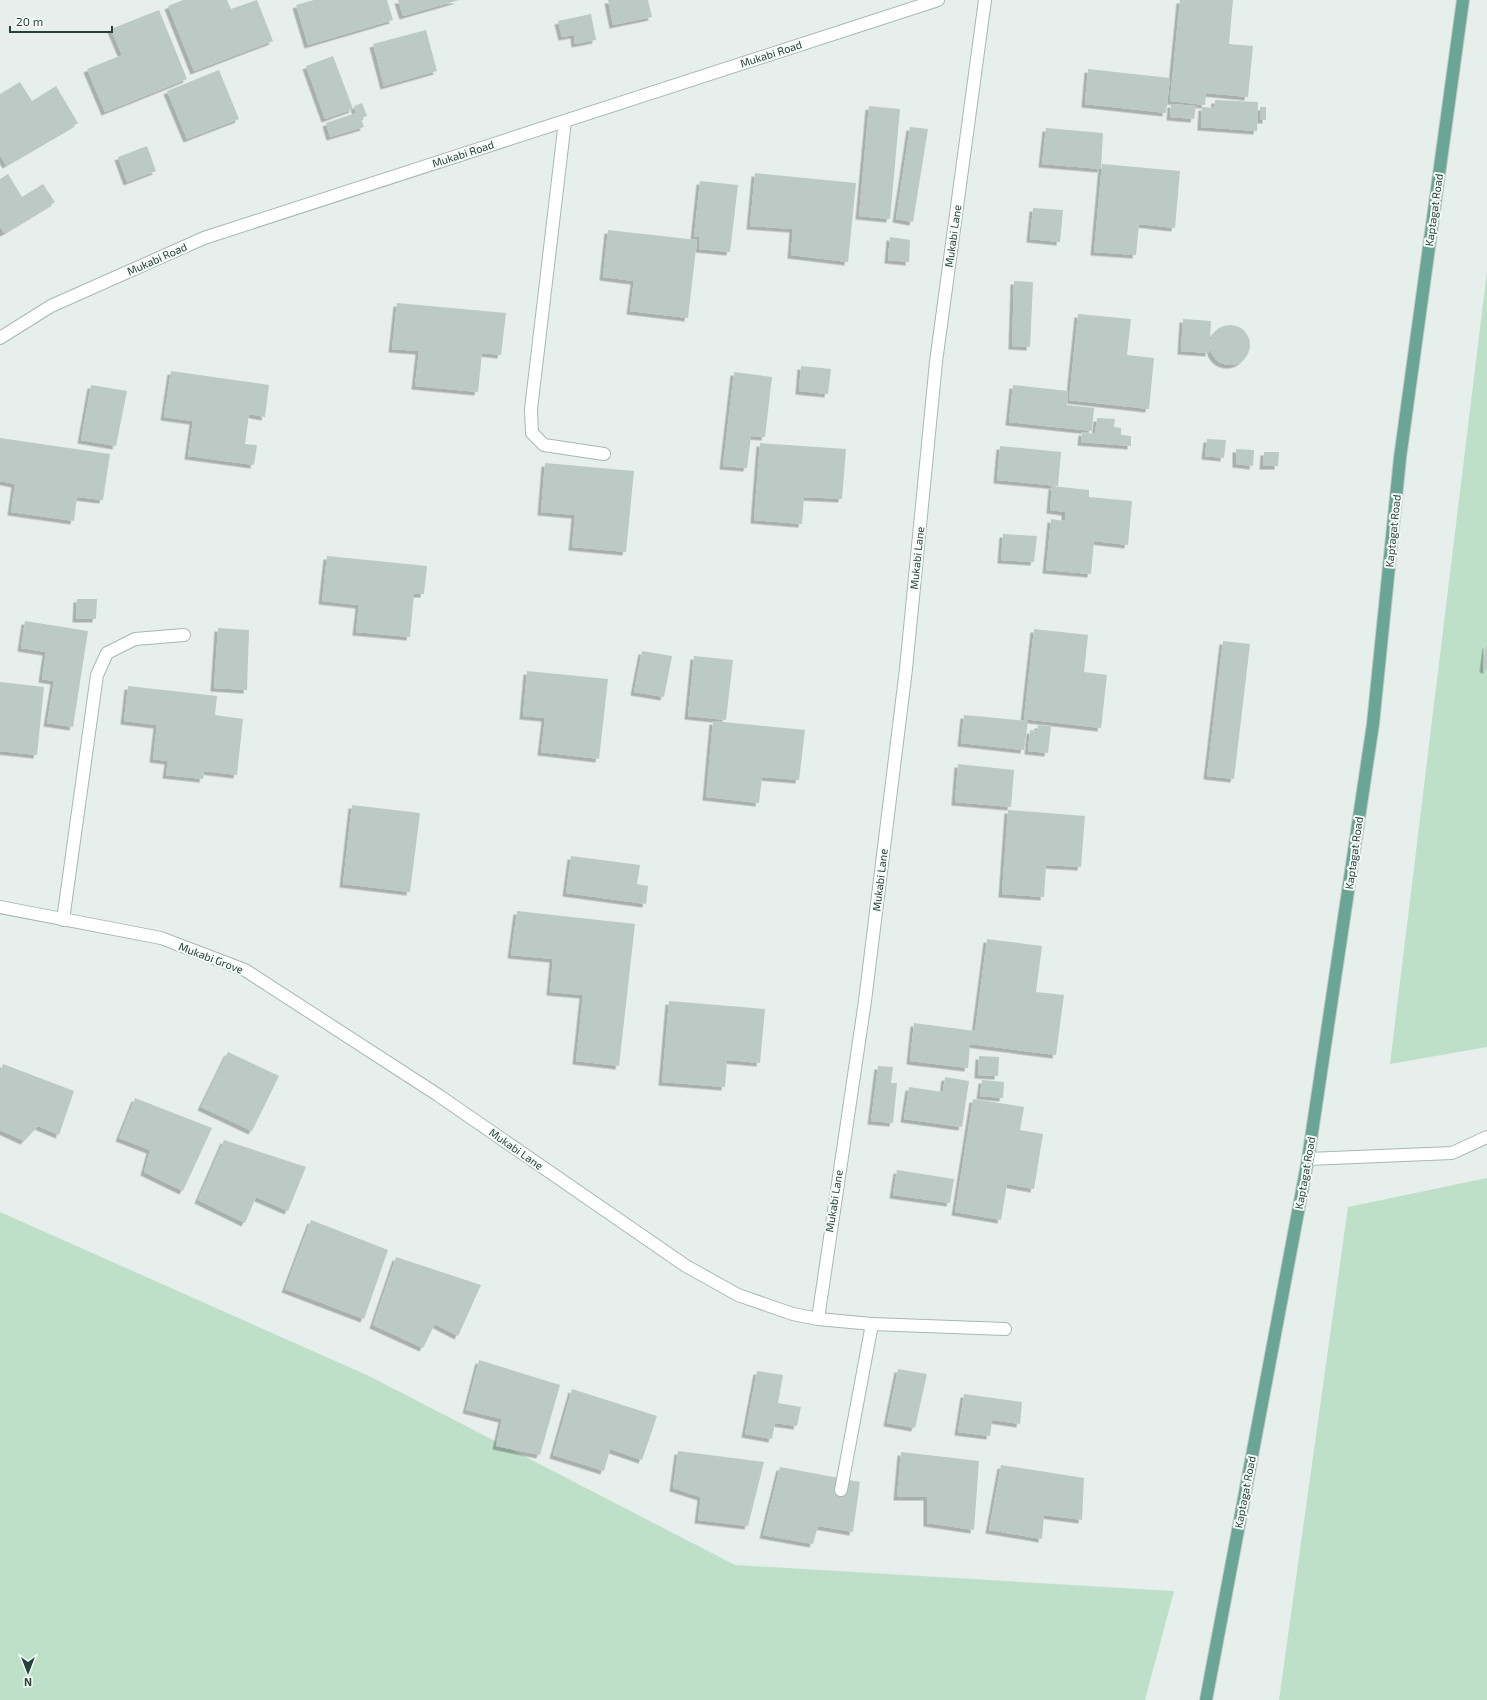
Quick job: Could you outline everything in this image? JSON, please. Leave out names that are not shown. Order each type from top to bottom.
[{"type":"main road","name":"Kaptagat Road","points":[[1206,1700],[1308,1159],[1373,724],[1400,458],[1463,0]]},
{"type":"street","name":"Mukabi Road","points":[[0,338],[51,306],[204,238],[938,0]]},
{"type":"street","name":"Mukabi Lane","points":[[438,1095],[686,1266],[711,1281],[738,1295],[769,1307],[793,1314],[818,1318],[870,961],[906,669],[936,362],[985,0]]},
{"type":"street","points":[[565,121],[531,409],[532,433],[544,445],[604,454]]},
{"type":"street","points":[[63,920],[97,675],[107,653],[134,639],[184,635]]},
{"type":"street","name":"Mukabi Grove","points":[[0,907],[161,938],[245,970],[438,1095]]},
{"type":"street","points":[[1308,1159],[1452,1153],[1487,1137]]},
{"type":"street","points":[[818,1318],[872,1324],[1005,1329]]},
{"type":"street","points":[[841,1490],[872,1324]]},
{"type":"green space","points":[[1487,271],[1487,1047],[1390,1064]]},
{"type":"green space","points":[[1487,1178],[1487,1700],[1279,1700],[1348,1207]]},
{"type":"green space","points":[[0,1212],[369,1376],[735,1565],[1174,1591],[1145,1700],[0,1700]]},
{"type":"building","points":[[183,0],[227,0],[231,9],[257,0],[273,41],[194,71],[168,6]]},
{"type":"building","points":[[314,0],[387,0],[393,20],[308,45],[296,5]]},
{"type":"building","points":[[398,0],[459,0],[403,16]]},
{"type":"building","points":[[608,0],[648,0],[652,17],[613,25]]},
{"type":"building","points":[[1180,0],[1233,0],[1229,44],[1253,46],[1248,97],[1206,93],[1205,105],[1170,101]]},
{"type":"building","points":[[159,10],[187,79],[105,112],[87,69],[122,55],[111,29]]},
{"type":"building","points":[[591,14],[596,40],[575,44],[574,35],[562,37],[558,21]]},
{"type":"building","points":[[426,30],[437,71],[384,86],[373,44]]},
{"type":"building","points":[[333,56],[353,109],[325,119],[306,66]]},
{"type":"building","points":[[1088,69],[1170,78],[1166,113],[1085,104]]},
{"type":"building","points":[[219,70],[239,119],[187,139],[167,91]]},
{"type":"building","points":[[20,82],[32,101],[56,86],[78,123],[6,165],[0,155],[0,94]]},
{"type":"building","points":[[1215,100],[1258,102],[1257,131],[1201,127],[1202,107],[1214,108]]},
{"type":"building","points":[[362,103],[367,116],[361,118],[364,127],[330,137],[326,123],[356,113],[354,106]]},
{"type":"building","points":[[1171,104],[1196,106],[1194,119],[1170,117]]},
{"type":"building","points":[[869,106],[900,109],[890,219],[859,216]]},
{"type":"building","points":[[1260,107],[1266,107],[1266,120],[1260,120]]},
{"type":"building","points":[[910,127],[928,129],[913,222],[896,219]]},
{"type":"building","points":[[1046,128],[1103,133],[1101,169],[1042,164]]},
{"type":"building","points":[[147,146],[156,171],[127,182],[118,157]]},
{"type":"building","points":[[1102,164],[1180,171],[1175,228],[1139,224],[1136,255],[1094,252]]},
{"type":"building","points":[[755,173],[856,183],[848,262],[791,255],[793,229],[750,226]]},
{"type":"building","points":[[8,174],[22,197],[43,184],[55,202],[4,233],[0,226],[0,179]]},
{"type":"building","points":[[700,181],[738,185],[730,252],[699,249],[700,237],[694,237]]},
{"type":"building","points":[[1033,208],[1063,210],[1060,242],[1030,239]]},
{"type":"building","points":[[608,230],[697,240],[688,318],[630,311],[634,281],[603,277]]},
{"type":"building","points":[[890,237],[910,240],[909,262],[888,260]]},
{"type":"building","points":[[1014,281],[1033,282],[1030,347],[1012,346]]},
{"type":"building","points":[[397,303],[506,313],[501,355],[482,353],[478,392],[415,386],[419,351],[392,349]]},
{"type":"building","points":[[1078,314],[1131,319],[1127,355],[1154,358],[1149,409],[1069,400]]},
{"type":"building","points":[[1183,319],[1211,321],[1209,353],[1181,351]]},
{"type":"building","points":[[1230,325],[1244,331],[1250,345],[1244,359],[1230,365],[1216,359],[1210,345],[1216,331]]},
{"type":"building","points":[[801,366],[831,369],[828,394],[799,391]]},
{"type":"building","points":[[171,371],[269,385],[265,417],[249,414],[245,444],[257,445],[254,465],[188,456],[193,421],[164,417]]},
{"type":"building","points":[[734,372],[772,377],[765,437],[751,436],[747,468],[723,466]]},
{"type":"building","points":[[91,385],[127,391],[116,446],[81,440]]},
{"type":"building","points":[[1013,385],[1068,391],[1067,405],[1094,408],[1092,431],[1009,422]]},
{"type":"building","points":[[1097,418],[1115,419],[1114,427],[1121,428],[1121,435],[1131,436],[1131,446],[1081,442],[1082,432],[1095,434]]},
{"type":"building","points":[[0,438],[110,454],[103,500],[77,497],[74,521],[11,512],[15,484],[0,481]]},
{"type":"building","points":[[1207,439],[1226,440],[1224,458],[1205,456]]},
{"type":"building","points":[[760,443],[846,449],[842,499],[804,497],[802,524],[754,520]]},
{"type":"building","points":[[1000,446],[1061,452],[1058,486],[997,480]]},
{"type":"building","points":[[1236,449],[1254,450],[1253,466],[1236,464]]},
{"type":"building","points":[[1264,452],[1279,452],[1278,466],[1263,466]]},
{"type":"building","points":[[545,463],[634,471],[626,552],[572,547],[575,515],[541,512]]},
{"type":"building","points":[[1052,486],[1089,490],[1089,497],[1132,501],[1128,545],[1094,541],[1091,574],[1046,570],[1051,519],[1065,521],[1065,512],[1050,510]]},
{"type":"building","points":[[1003,534],[1037,536],[1034,562],[1001,560]]},
{"type":"building","points":[[327,556],[427,566],[424,594],[414,594],[410,637],[356,632],[359,605],[322,601]]},
{"type":"building","points":[[77,599],[97,599],[96,619],[76,619]]},
{"type":"building","points":[[25,621],[88,631],[73,727],[47,723],[54,681],[42,679],[46,652],[21,648]]},
{"type":"building","points":[[218,628],[249,630],[247,690],[214,688]]},
{"type":"building","points":[[1034,629],[1088,635],[1084,672],[1107,675],[1101,728],[1024,719]]},
{"type":"building","points":[[1223,641],[1250,644],[1234,779],[1207,776]]},
{"type":"building","points":[[1487,645],[1487,670],[1483,669]]},
{"type":"building","points":[[642,651],[672,656],[664,697],[634,692]]},
{"type":"building","points":[[694,656],[733,660],[726,720],[688,716]]},
{"type":"building","points":[[527,671],[608,679],[599,759],[541,752],[545,718],[523,716]]},
{"type":"building","points":[[0,682],[44,687],[37,755],[0,751]]},
{"type":"building","points":[[128,686],[217,696],[215,715],[243,719],[237,775],[204,771],[203,779],[166,775],[168,761],[153,759],[157,725],[124,721]]},
{"type":"building","points":[[964,715],[1028,721],[1024,750],[961,743]]},
{"type":"building","points":[[713,721],[805,730],[799,780],[762,777],[759,803],[706,797]]},
{"type":"building","points":[[1038,725],[1051,726],[1048,753],[1028,751],[1030,730],[1037,731]]},
{"type":"building","points":[[958,764],[1014,770],[1011,807],[955,802]]},
{"type":"building","points":[[352,805],[420,813],[410,892],[343,884]]},
{"type":"building","points":[[1008,810],[1085,816],[1081,867],[1046,865],[1044,897],[1002,894]]},
{"type":"building","points":[[571,856],[640,865],[637,884],[648,886],[646,904],[566,893]]},
{"type":"building","points":[[517,911],[635,924],[619,1066],[576,1061],[583,995],[550,992],[553,959],[511,955]]},
{"type":"building","points":[[987,939],[1042,946],[1036,992],[1064,995],[1056,1055],[970,1044],[968,1068],[910,1061],[914,1023],[975,1031]]},
{"type":"building","points":[[669,1001],[765,1009],[760,1063],[727,1060],[725,1087],[662,1082]]},
{"type":"building","points":[[228,1052],[279,1076],[252,1131],[201,1107]]},
{"type":"building","points":[[979,1056],[999,1057],[998,1076],[978,1075]]},
{"type":"building","points":[[3,1064],[74,1091],[59,1135],[38,1126],[24,1141],[0,1130],[0,1072]]},
{"type":"building","points":[[878,1066],[893,1067],[891,1083],[897,1083],[893,1123],[871,1121]]},
{"type":"building","points":[[945,1077],[969,1081],[962,1127],[904,1119],[909,1087],[943,1092]]},
{"type":"building","points":[[982,1080],[1004,1082],[1003,1098],[980,1096]]},
{"type":"building","points":[[135,1098],[212,1128],[183,1191],[144,1172],[150,1150],[119,1138]]},
{"type":"building","points":[[973,1099],[1024,1107],[1020,1130],[1043,1134],[1034,1189],[1007,1184],[1001,1220],[955,1212]]},
{"type":"building","points":[[224,1140],[306,1167],[288,1211],[256,1197],[245,1223],[198,1200]]},
{"type":"building","points":[[897,1170],[954,1179],[950,1203],[893,1195]]},
{"type":"building","points":[[311,1220],[388,1250],[364,1319],[285,1289]]},
{"type":"building","points":[[396,1257],[481,1285],[458,1336],[435,1324],[423,1348],[373,1325]]},
{"type":"building","points":[[479,1360],[560,1385],[540,1455],[496,1446],[502,1419],[466,1410]]},
{"type":"building","points":[[898,1369],[927,1374],[915,1428],[887,1423]]},
{"type":"building","points":[[757,1371],[783,1375],[778,1403],[801,1407],[797,1426],[775,1423],[772,1439],[745,1434]]},
{"type":"building","points":[[572,1389],[657,1416],[642,1460],[610,1449],[604,1471],[553,1455]]},
{"type":"building","points":[[964,1394],[1022,1402],[1020,1424],[992,1420],[990,1436],[958,1432]]},
{"type":"building","points":[[678,1451],[764,1462],[748,1526],[698,1520],[701,1497],[673,1488]]},
{"type":"building","points":[[901,1452],[979,1461],[974,1530],[927,1523],[927,1497],[897,1497]]},
{"type":"building","points":[[1001,1465],[1084,1478],[1082,1520],[1044,1515],[1042,1539],[989,1530]]},
{"type":"building","points":[[780,1467],[860,1482],[853,1532],[818,1526],[813,1544],[763,1535]]}]
